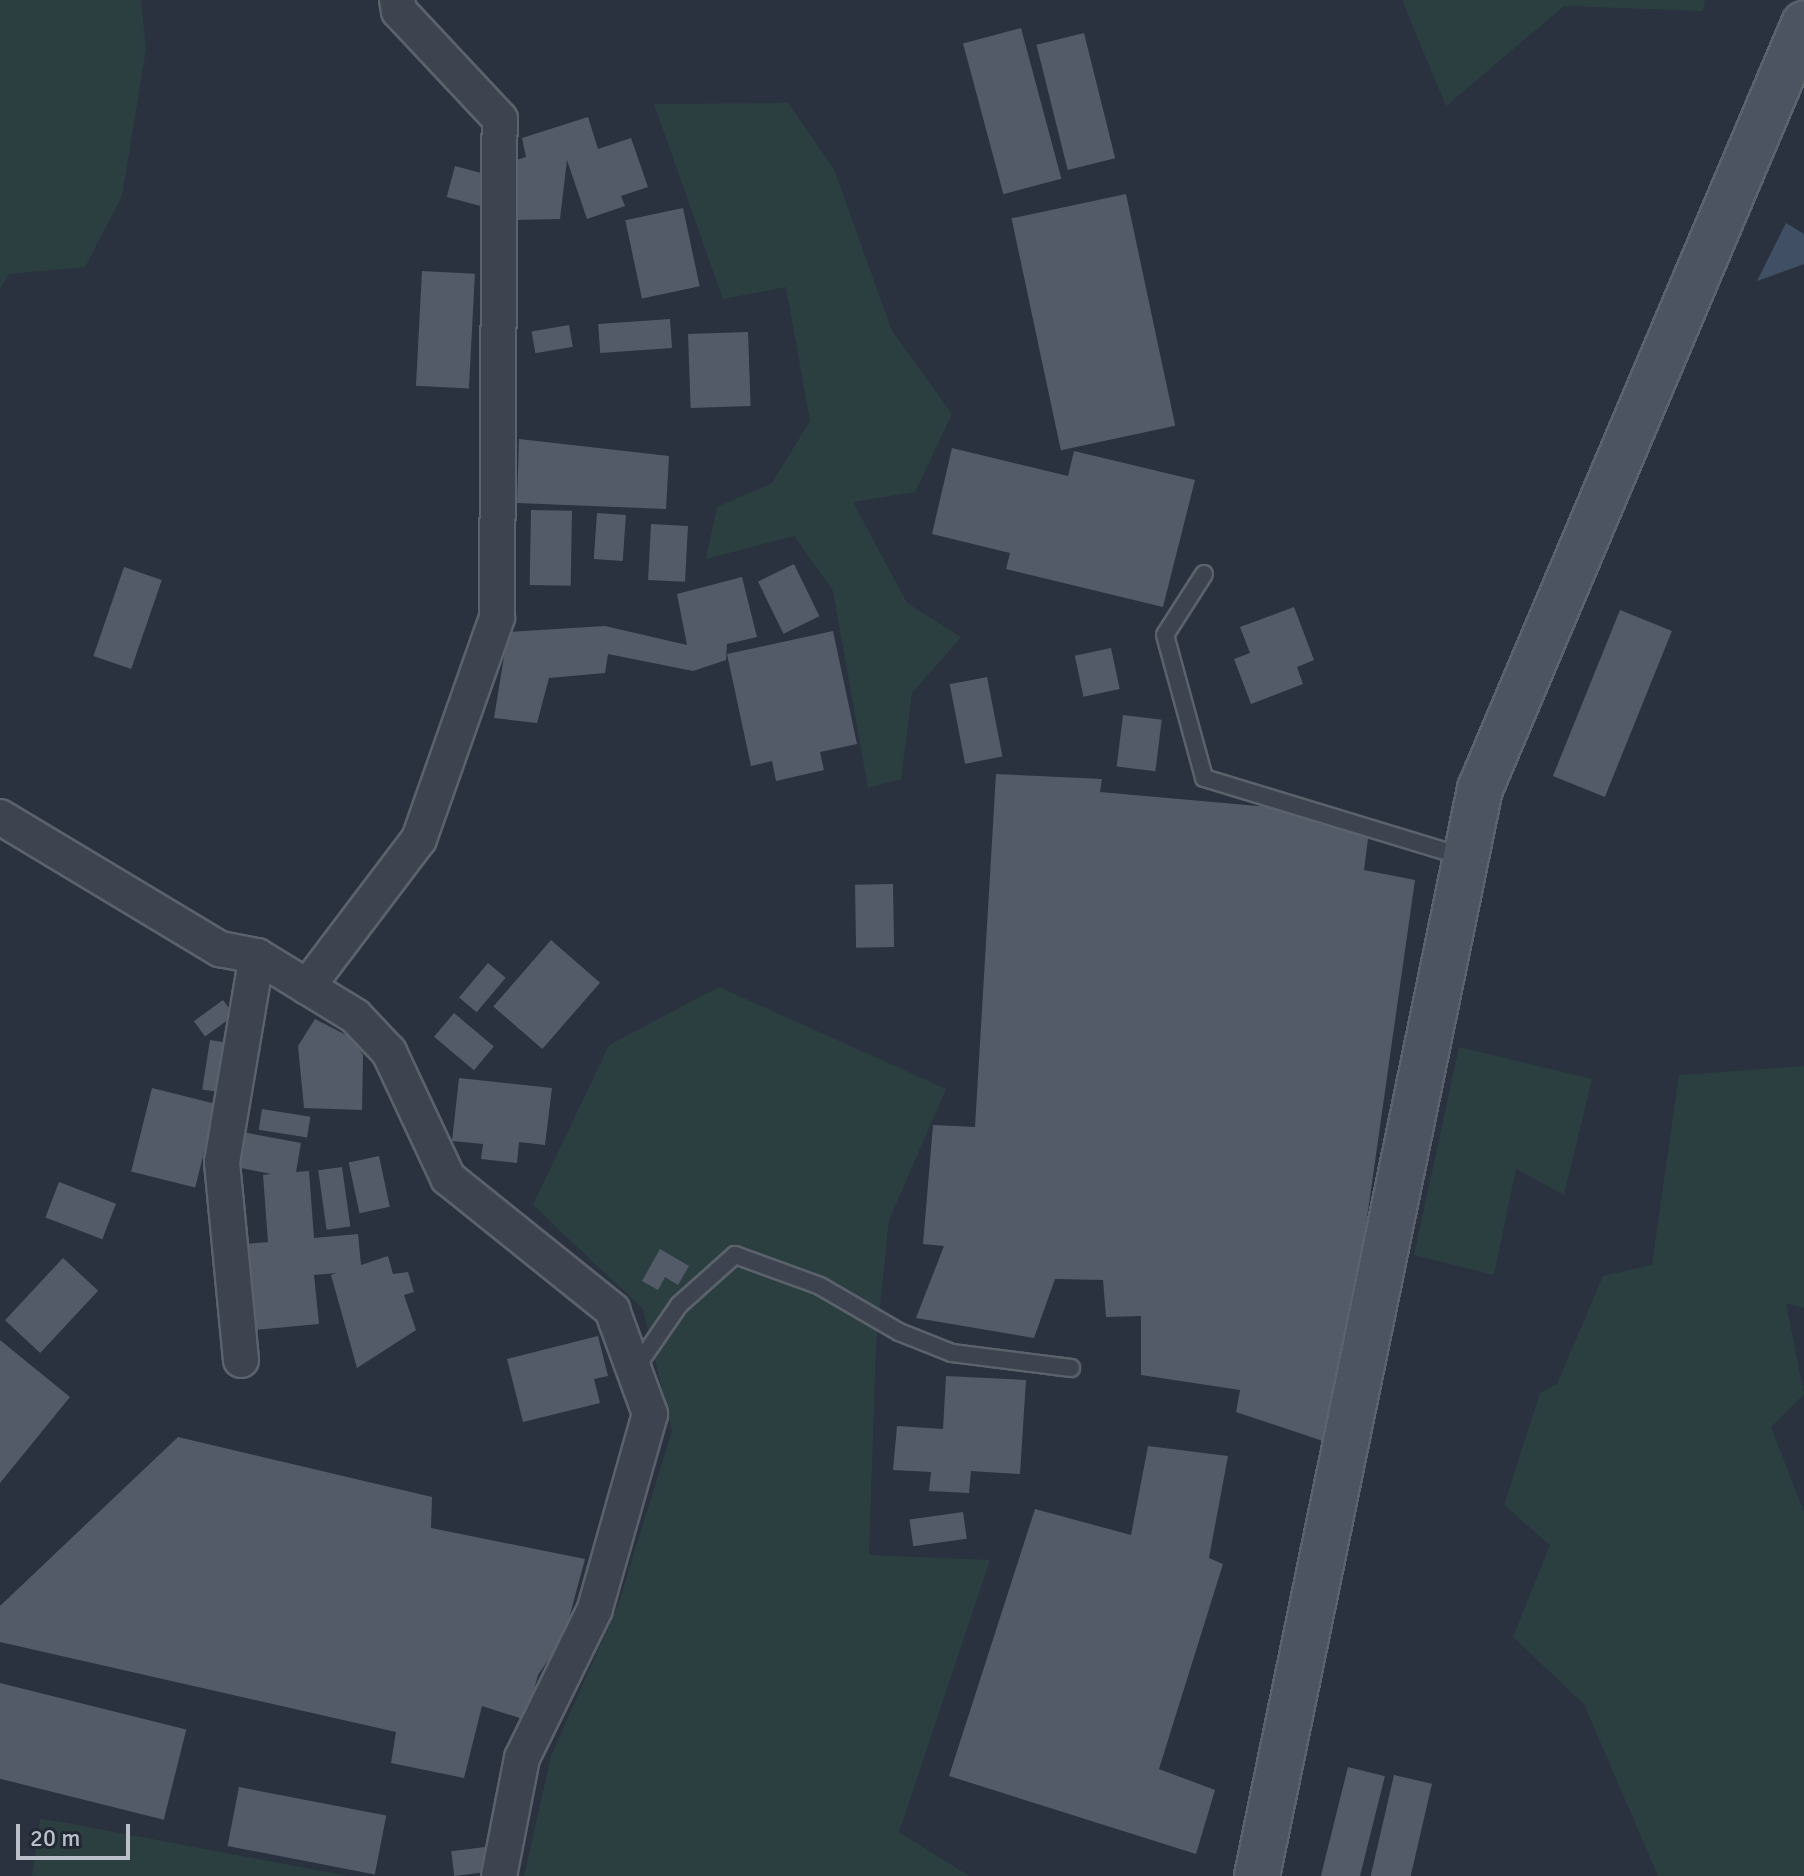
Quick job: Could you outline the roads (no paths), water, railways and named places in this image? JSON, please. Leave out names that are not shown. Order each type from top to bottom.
[{"type":"street","points":[[307,987],[419,839],[497,617],[500,119],[399,11],[397,0]]},
{"type":"street","points":[[1257,1876],[1480,789],[1804,24]]},
{"type":"street","points":[[0,817],[220,949],[257,956],[355,1016],[389,1052],[448,1178],[612,1310],[650,1414],[595,1609],[522,1758],[499,1876]]},
{"type":"street","points":[[241,1360],[222,1162],[257,956]]},
{"type":"lane","points":[[1204,574],[1165,635],[1204,778],[1466,858]]},
{"type":"lane","points":[[634,1371],[679,1305],[735,1255],[820,1286],[899,1332],[952,1353],[1071,1368]]},
{"type":"water","points":[[1786,223],[1804,234],[1804,264],[1757,281]]}]
